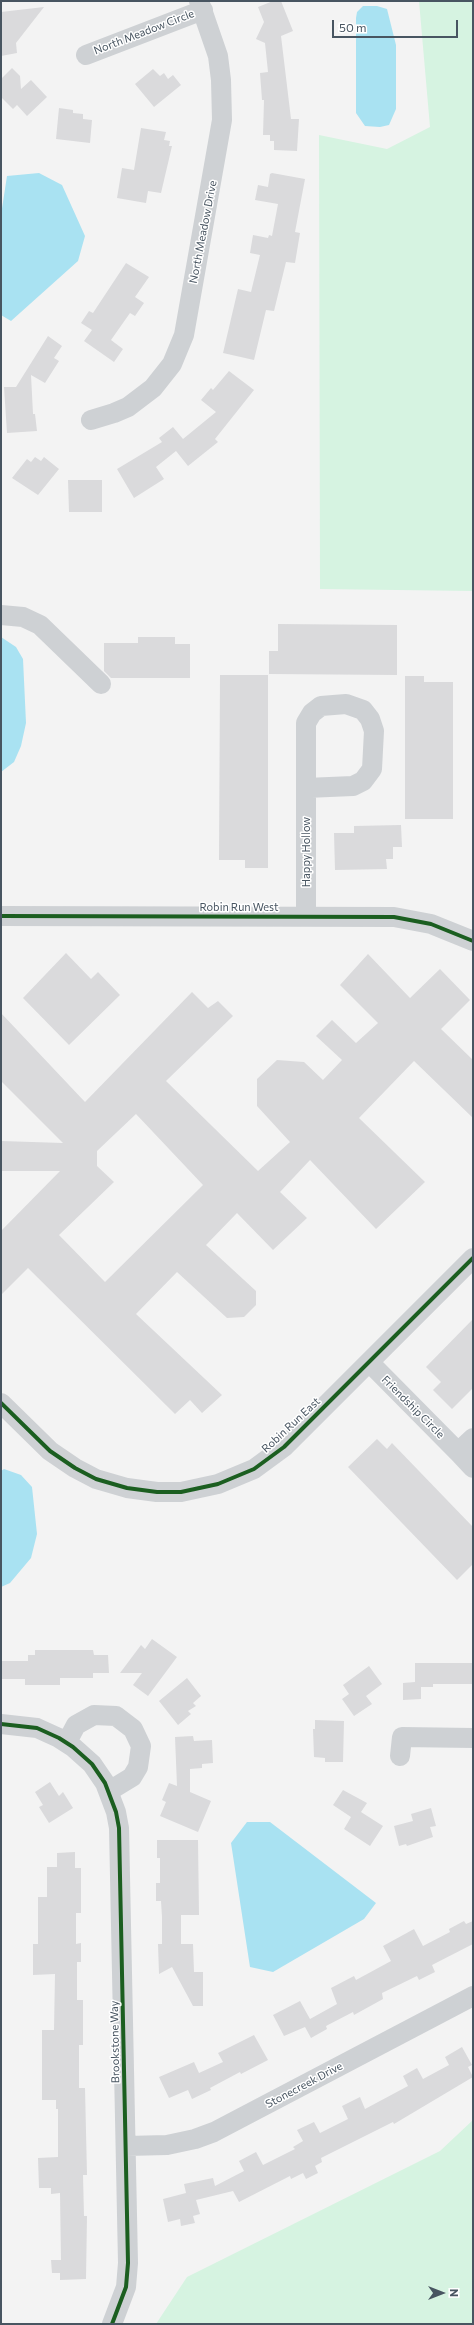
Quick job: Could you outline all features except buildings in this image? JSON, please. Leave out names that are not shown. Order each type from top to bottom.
[{"type":"street","name":"North Meadow Circle","points":[[86,55],[201,6]]},
{"type":"street","name":"North Meadow Drive","points":[[91,420],[128,407],[153,388],[172,364],[184,335],[222,120],[221,80],[218,56],[201,6]]},
{"type":"street","points":[[1,614],[23,617],[40,625],[101,684]]},
{"type":"street","name":"Happy Hollow","points":[[306,788],[353,786],[368,776],[372,769],[374,731],[370,719],[363,710],[351,704],[329,704],[321,706],[310,716],[305,731],[306,916]]},
{"type":"street","name":"Robin Run West","points":[[1,916],[306,916],[409,919],[446,929],[473,942]]},
{"type":"street","name":"Robin Run East","points":[[1,1403],[44,1446],[89,1476],[126,1488],[157,1492],[181,1492],[218,1484],[240,1476],[266,1461],[284,1446],[473,1258]]},
{"type":"street","name":"Friendship Circle","points":[[369,1362],[473,1468]]},
{"type":"street","points":[[458,1452],[473,1438]]},
{"type":"street","points":[[67,1742],[76,1726],[94,1715],[116,1716],[127,1723],[141,1746],[140,1760],[132,1778],[109,1791]]},
{"type":"street","name":"Brookstone Way","points":[[1,1724],[36,1728],[67,1742],[92,1764],[109,1791],[119,1828],[126,2146],[127,2271],[126,2287],[112,2324]]},
{"type":"street","points":[[400,1756],[402,1737],[473,1738]]},
{"type":"street","name":"Stonecreek Drive","points":[[126,2146],[168,2145],[208,2134],[473,1996]]},
{"type":"green space","points":[[419,1],[473,1],[473,591],[320,589],[319,135],[387,149],[430,127]]},
{"type":"green space","points":[[473,2120],[473,2324],[156,2324],[187,2277],[440,2151]]},
{"type":"water","points":[[363,6],[377,6],[387,9],[396,45],[396,109],[389,125],[380,127],[365,126],[356,113],[356,18],[357,12]]},
{"type":"water","points":[[39,173],[62,185],[85,236],[78,261],[11,321],[1,315],[1,215],[7,176]]},
{"type":"water","points":[[1,637],[16,647],[23,659],[26,723],[21,746],[14,762],[1,772]]},
{"type":"water","points":[[4,1469],[21,1475],[32,1487],[37,1534],[31,1558],[10,1583],[1,1587],[1,1471]]},
{"type":"water","points":[[247,1822],[270,1822],[376,1903],[364,1919],[273,1972],[250,1967],[231,1843]]},
{"type":"cycle path","points":[[1,916],[394,917],[431,924],[473,941]]},
{"type":"cycle path","points":[[1,1403],[50,1451],[75,1468],[96,1479],[127,1488],[157,1492],[181,1492],[218,1484],[254,1469],[284,1447],[473,1258]]},
{"type":"cycle path","points":[[1,1724],[37,1728],[59,1738],[73,1747],[92,1764],[105,1783],[116,1812],[119,1828],[128,2263],[126,2287],[112,2324]]}]
